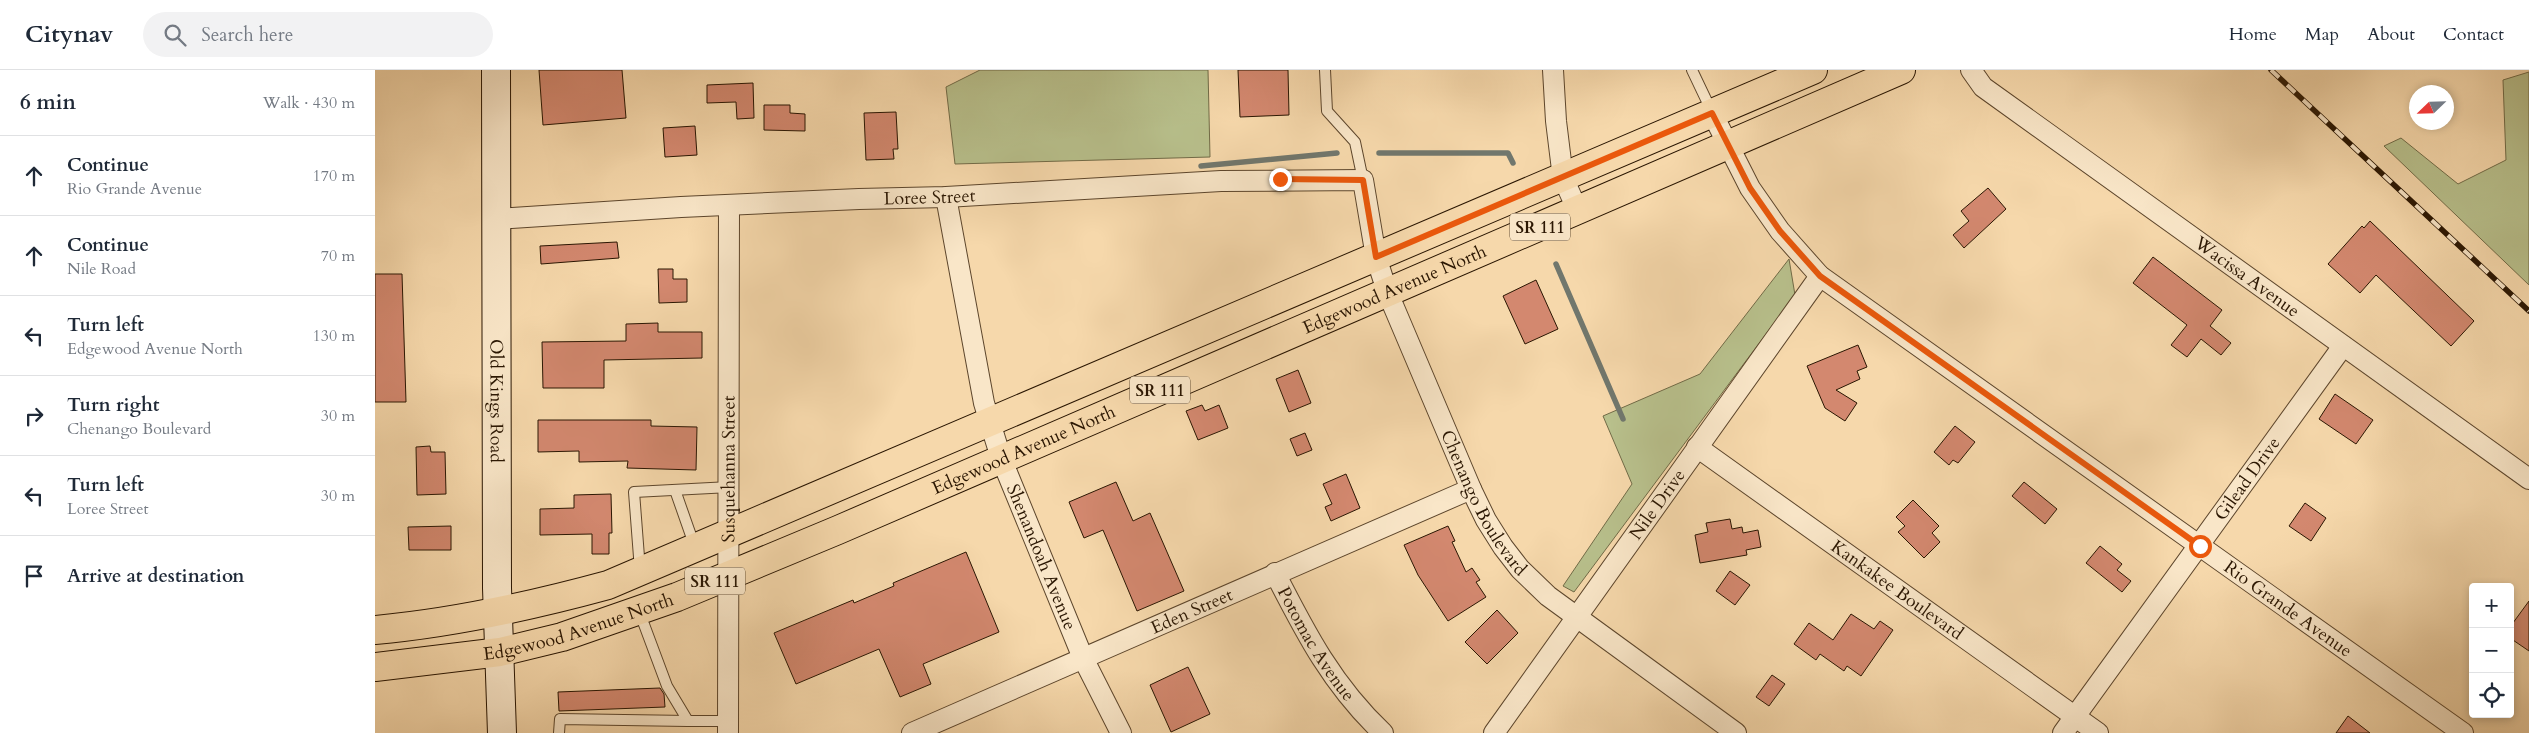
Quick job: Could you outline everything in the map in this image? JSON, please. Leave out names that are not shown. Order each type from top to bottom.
[{"type":"main road","name":"Edgewood Avenue North","points":[[375,630],[424,626],[498,612],[608,585],[991,423],[1813,70]]},
{"type":"main road","name":"Edgewood Avenue North","points":[[375,667],[500,652],[562,637],[729,575],[1901,70]]},
{"type":"street","name":"Old Kings Road","points":[[496,70],[498,612],[502,733]]},
{"type":"street","points":[[1553,70],[1555,121],[1563,178],[1577,211]]},
{"type":"street","name":"Wacissa Avenue","points":[[1971,70],[1983,87],[2529,479]]},
{"type":"street","name":"Rio Grande Avenue","points":[[1712,113],[1750,188],[1780,231],[1820,276],[2463,733]]},
{"type":"street","name":"Loree Street","points":[[496,219],[729,204],[946,197],[1231,181],[1363,180]]},
{"type":"street","name":"Chenango Boulevard","points":[[1363,180],[1376,257],[1387,291],[1486,520],[1520,569],[1575,617],[1736,733]]},
{"type":"street","name":"Shenandoah Avenue","points":[[946,197],[984,403],[1001,458],[1083,658],[1121,733]]},
{"type":"street","name":"Susquehanna Street","points":[[729,204],[729,727]]},
{"type":"street","name":"Nile Drive","points":[[1494,733],[1820,276]]},
{"type":"street","name":"Gilead Drive","points":[[2063,733],[2343,346]]},
{"type":"street","name":"Kankakee Boulevard","points":[[1697,447],[2098,733]]},
{"type":"street","name":"Eden Street","points":[[912,733],[1471,489]]},
{"type":"street","name":"Potomac Avenue","points":[[1275,573],[1307,637],[1333,679],[1363,714],[1383,733]]},
{"type":"lane","points":[[1325,70],[1327,111],[1355,142],[1363,180]]},
{"type":"lane","points":[[1692,70],[1712,113]]},
{"type":"lane","points":[[641,571],[634,492],[730,487]]},
{"type":"lane","points":[[675,490],[695,548]]},
{"type":"lane","points":[[639,610],[667,686],[688,721]]},
{"type":"lane","points":[[559,733],[560,719],[688,721],[729,727]]},
{"type":"green space","points":[[980,70],[1208,70],[1210,157],[955,164],[946,87]]},
{"type":"green space","points":[[2529,72],[2529,285],[2384,146],[2401,138],[2458,184],[2506,160],[2503,80]]},
{"type":"green space","points":[[1789,259],[1795,295],[1574,592],[1563,586],[1632,484],[1603,416],[1700,374]]},
{"type":"building","points":[[539,70],[622,70],[626,118],[543,125]]},
{"type":"building","points":[[1238,70],[1288,70],[1289,115],[1240,117]]},
{"type":"building","points":[[753,83],[754,118],[737,119],[736,102],[707,103],[707,85]]},
{"type":"building","points":[[764,105],[790,105],[790,113],[805,114],[805,131],[764,130]]},
{"type":"building","points":[[896,112],[898,149],[893,149],[894,159],[866,160],[864,113]]},
{"type":"building","points":[[695,126],[697,155],[665,157],[663,128]]},
{"type":"building","points":[[1988,188],[2006,209],[1964,248],[1953,235],[1969,221],[1961,211]]},
{"type":"building","points":[[2370,221],[2474,321],[2451,346],[2376,275],[2360,293],[2328,264],[2362,226],[2364,228]]},
{"type":"building","points":[[617,242],[619,258],[541,264],[540,246]]},
{"type":"building","points":[[2153,257],[2222,310],[2210,326],[2231,343],[2221,355],[2201,339],[2187,357],[2171,345],[2187,325],[2133,283]]},
{"type":"building","points":[[658,269],[673,269],[673,279],[687,279],[687,302],[659,303]]},
{"type":"building","points":[[375,274],[402,274],[406,402],[375,402]]},
{"type":"building","points":[[1536,280],[1558,329],[1525,344],[1503,296]]},
{"type":"building","points":[[658,323],[658,332],[702,332],[702,358],[604,360],[604,388],[543,388],[542,342],[626,341],[626,324]]},
{"type":"building","points":[[1858,345],[1867,367],[1857,371],[1860,379],[1836,390],[1857,403],[1845,421],[1825,408],[1807,366]]},
{"type":"building","points":[[1298,370],[1311,403],[1289,412],[1276,379]]},
{"type":"building","points":[[2335,394],[2373,420],[2356,444],[2319,419]]},
{"type":"building","points":[[1202,405],[1205,411],[1219,405],[1228,428],[1198,440],[1186,411]]},
{"type":"building","points":[[538,420],[651,420],[651,426],[697,427],[696,470],[627,468],[628,461],[579,462],[579,451],[538,452]]},
{"type":"building","points":[[1955,426],[1975,442],[1958,463],[1953,460],[1949,465],[1934,452]]},
{"type":"building","points":[[1305,433],[1312,450],[1297,456],[1290,439]]},
{"type":"building","points":[[430,446],[431,452],[445,452],[446,494],[417,495],[416,447]]},
{"type":"building","points":[[1346,474],[1360,508],[1331,521],[1325,507],[1332,504],[1323,484]]},
{"type":"building","points":[[1116,482],[1133,521],[1150,513],[1184,591],[1137,611],[1103,530],[1084,538],[1069,502]]},
{"type":"building","points":[[2024,482],[2057,509],[2045,524],[2012,496]]},
{"type":"building","points":[[611,494],[612,533],[609,533],[609,554],[592,554],[592,534],[540,535],[540,509],[574,508],[574,495]]},
{"type":"building","points":[[1913,500],[1939,526],[1932,533],[1940,542],[1924,558],[1898,532],[1905,526],[1896,517]]},
{"type":"building","points":[[2305,503],[2326,518],[2311,541],[2289,526]]},
{"type":"building","points":[[1730,519],[1732,529],[1742,527],[1743,533],[1758,530],[1761,547],[1746,550],[1747,555],[1700,563],[1695,535],[1708,532],[1706,523]]},
{"type":"building","points":[[451,526],[451,550],[409,550],[408,527]]},
{"type":"building","points":[[1448,526],[1455,541],[1452,542],[1466,572],[1472,568],[1480,580],[1476,582],[1486,597],[1448,621],[1418,575],[1404,545]]},
{"type":"building","points":[[2100,546],[2122,564],[2117,570],[2131,581],[2122,592],[2086,563]]},
{"type":"building","points":[[966,552],[999,632],[923,664],[931,684],[900,697],[879,649],[796,684],[774,633],[853,600],[854,603],[894,586],[893,583]]},
{"type":"building","points":[[1730,571],[1750,585],[1735,605],[1716,591]]},
{"type":"building","points":[[2529,601],[2529,651],[2514,641],[2514,622]]},
{"type":"building","points":[[1497,610],[1518,633],[1487,664],[1465,642]]},
{"type":"building","points":[[1851,614],[1874,629],[1880,621],[1893,630],[1861,676],[1847,666],[1844,671],[1820,654],[1816,660],[1794,644],[1809,623],[1833,640]]},
{"type":"building","points":[[1188,667],[1210,714],[1171,732],[1150,685]]},
{"type":"building","points":[[1772,675],[1785,684],[1769,706],[1756,697]]},
{"type":"building","points":[[660,688],[664,694],[665,707],[559,711],[558,692]]},
{"type":"building","points":[[2348,716],[2370,733],[2336,733]]},
{"type":"waterway","points":[[1201,166],[1337,153]]},
{"type":"waterway","points":[[1379,153],[1508,153],[1513,163]]},
{"type":"waterway","points":[[1556,264],[1623,419]]},
{"type":"railway","points":[[2271,70],[2529,311]]},
{"type":"route","points":[[1280,179],[1363,180],[1376,257],[1712,113],[1750,188],[1780,231],[1820,276],[2200,546]]}]
